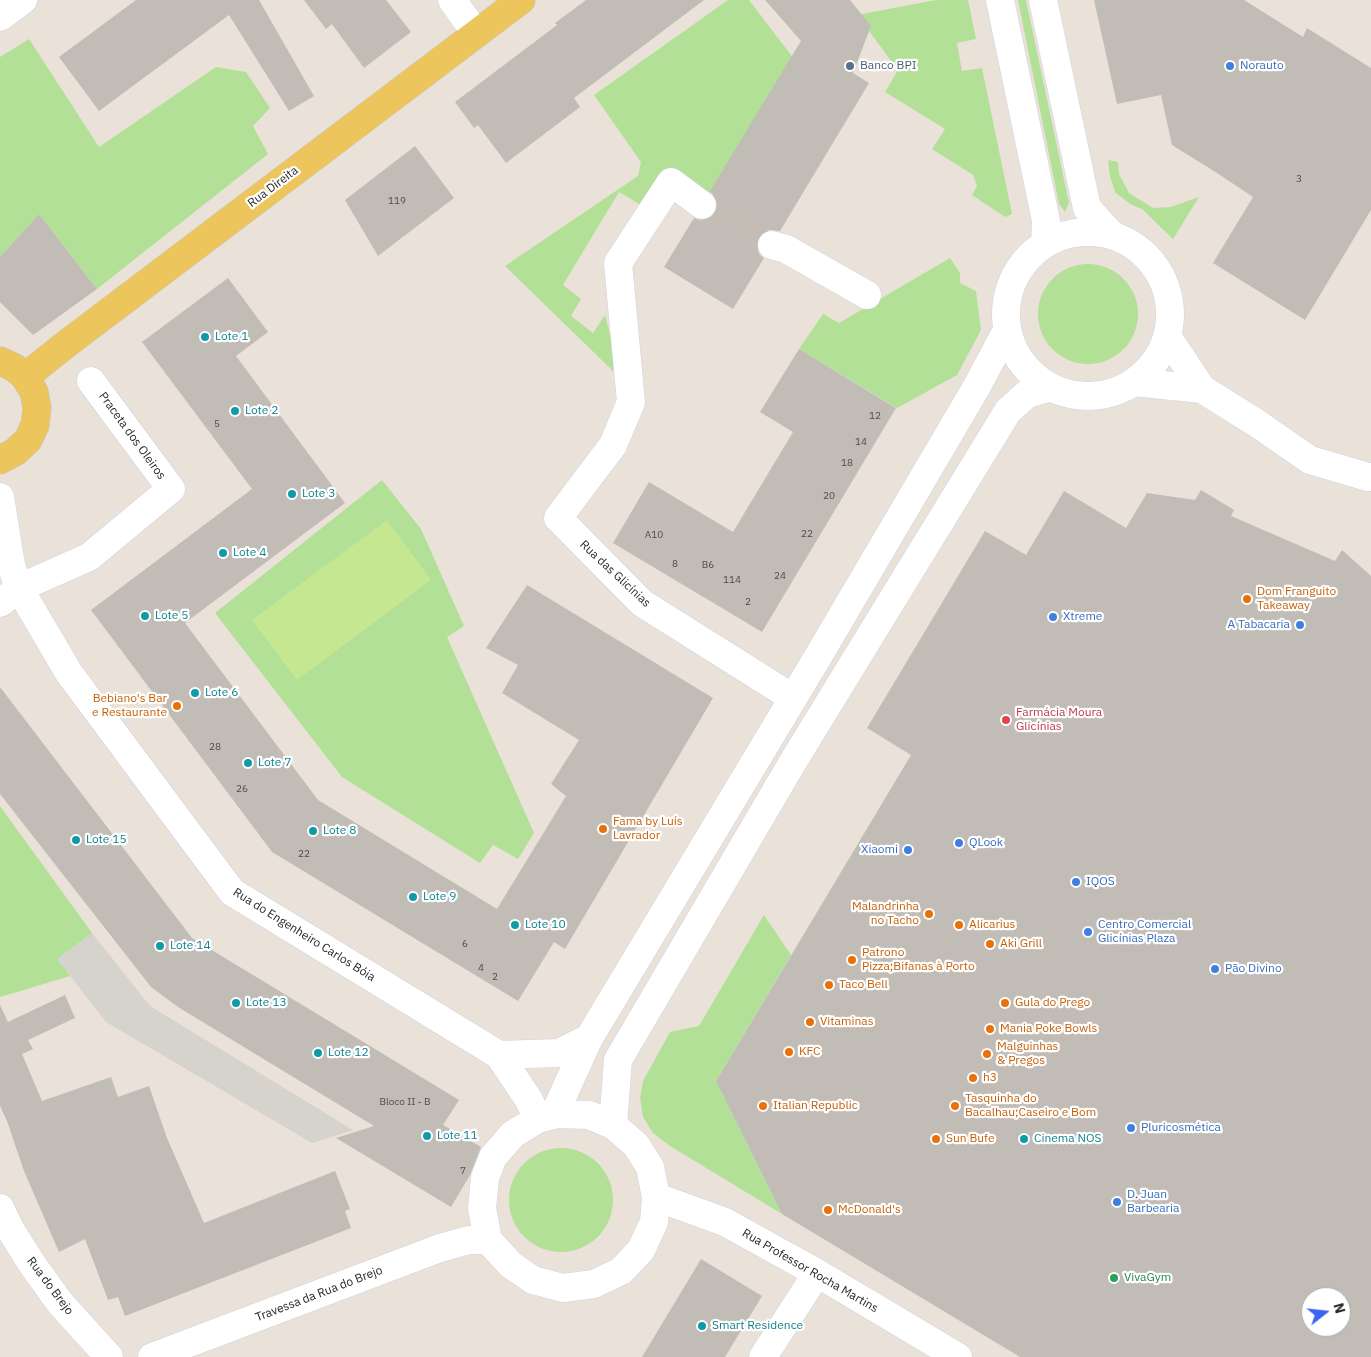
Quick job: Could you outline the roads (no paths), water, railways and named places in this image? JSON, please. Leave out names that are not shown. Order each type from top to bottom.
[{"type":"main road","name":"Rua Direita","points":[[25,377],[72,339],[521,0]]},
{"type":"main road","points":[[0,361],[15,368],[25,377],[34,392],[37,408],[35,425],[28,440],[16,452],[0,460]]},
{"type":"street","points":[[0,17],[23,0]]},
{"type":"street","points":[[452,0],[476,33]]},
{"type":"street","points":[[1000,0],[1046,221],[1044,244]]},
{"type":"street","points":[[1043,0],[1087,208],[1112,235]]},
{"type":"street","name":"Rua das Glicínias","points":[[702,205],[672,182],[618,263],[631,402],[613,446],[558,518],[642,603],[793,698]]},
{"type":"street","points":[[1089,232],[1112,235],[1134,246],[1153,264],[1165,286],[1170,311],[1167,336],[1159,354],[1148,370],[1133,382],[1114,392],[1092,396],[1071,394],[1050,387],[1035,377],[1022,363],[1013,348],[1007,330],[1006,305],[1012,281],[1026,260],[1044,244],[1066,234],[1089,232]]},
{"type":"street","points":[[772,245],[786,249],[867,295]]},
{"type":"street","points":[[546,1117],[589,1038],[966,405],[1007,330]]},
{"type":"street","points":[[1167,336],[1202,389],[1255,422],[1310,460],[1371,477]]},
{"type":"street","name":"Praceta dos Oleiros","points":[[10,595],[89,557],[171,489],[91,381]]},
{"type":"street","points":[[1133,382],[1202,389]]},
{"type":"street","points":[[613,1125],[618,1060],[794,760],[1008,411],[1027,394],[1050,387]]},
{"type":"street","points":[[0,497],[11,565],[10,595]]},
{"type":"street","name":"Rua do Engenheiro Carlos Bóia","points":[[10,595],[232,892],[499,1055],[529,1100],[546,1117]]},
{"type":"street","points":[[765,744],[794,760]]},
{"type":"street","points":[[499,1055],[559,1054],[589,1038]]},
{"type":"street","points":[[558,1114],[589,1116],[613,1125],[636,1145],[650,1167],[656,1197],[654,1222],[641,1250],[621,1271],[594,1284],[562,1288],[533,1280],[511,1266],[488,1240],[482,1208],[485,1178],[494,1157],[512,1134],[546,1117],[558,1114]]},
{"type":"street","name":"Rua Professor Rocha Martins","points":[[656,1197],[725,1222],[817,1273],[946,1354]]},
{"type":"street","name":"Rua do Brejo","points":[[0,1208],[10,1229],[60,1304],[109,1357]]},
{"type":"street","name":"Travessa da Rua do Brejo","points":[[152,1357],[440,1248],[469,1240],[488,1240]]},
{"type":"street","points":[[764,1357],[817,1273]]},
{"type":"tunnel","points":[[702,205],[772,245]]},
{"type":"place","name":"Banco BPI","points":[[850,66]]},
{"type":"place","name":"Norauto","points":[[1230,66]]},
{"type":"place","name":"Lote 1","points":[[205,337]]},
{"type":"place","name":"Lote 2","points":[[235,411]]},
{"type":"place","name":"Lote 3","points":[[292,494]]},
{"type":"place","name":"Lote 4","points":[[223,553]]},
{"type":"place","name":"Dom Franguito Takeaway","points":[[1247,599]]},
{"type":"place","name":"Lote 5","points":[[145,616]]},
{"type":"place","name":"Xtreme","points":[[1053,617]]},
{"type":"place","name":"A Tabacaria","points":[[1300,625]]},
{"type":"place","name":"Lote 6","points":[[195,693]]},
{"type":"place","name":"Bebiano's Bar e Restaurante","points":[[177,706]]},
{"type":"place","name":"Farmácia Moura Glicínias","points":[[1006,720]]},
{"type":"place","name":"Lote 7","points":[[248,763]]},
{"type":"place","name":"Fama by Luís Lavrador","points":[[603,829]]},
{"type":"place","name":"Lote 8","points":[[313,831]]},
{"type":"place","name":"Lote 15","points":[[76,840]]},
{"type":"place","name":"QLook","points":[[959,843]]},
{"type":"place","name":"Xiaomi","points":[[908,850]]},
{"type":"place","name":"IQOS","points":[[1076,882]]},
{"type":"place","name":"Lote 9","points":[[413,897]]},
{"type":"place","name":"Malandrinha no Tacho","points":[[929,914]]},
{"type":"place","name":"Lote 10","points":[[515,925]]},
{"type":"place","name":"Alicarius","points":[[959,925]]},
{"type":"place","name":"Centro Comercial Glicínias Plaza","points":[[1088,932]]},
{"type":"place","name":"Aki Grill","points":[[990,944]]},
{"type":"place","name":"Lote 14","points":[[160,946]]},
{"type":"place","name":"Patrono Pizza;Bifanas à Porto","points":[[852,960]]},
{"type":"place","name":"Pão Divino","points":[[1215,969]]},
{"type":"place","name":"Taco Bell","points":[[829,985]]},
{"type":"place","name":"Lote 13","points":[[236,1003]]},
{"type":"place","name":"Gula do Prego","points":[[1005,1003]]},
{"type":"place","name":"Vitaminas","points":[[810,1022]]},
{"type":"place","name":"Mania Poke Bowls","points":[[990,1029]]},
{"type":"place","name":"KFC","points":[[789,1052]]},
{"type":"place","name":"Lote 12","points":[[318,1053]]},
{"type":"place","name":"Malguinhas & Pregos","points":[[987,1054]]},
{"type":"place","name":"h3","points":[[973,1078]]},
{"type":"place","name":"Italian Republic","points":[[763,1106]]},
{"type":"place","name":"Tasquinha do Bacalhau;Caseiro e Bom","points":[[955,1106]]},
{"type":"place","name":"Pluricosmética","points":[[1131,1128]]},
{"type":"place","name":"Lote 11","points":[[427,1136]]},
{"type":"place","name":"Sun Bufe","points":[[936,1139]]},
{"type":"place","name":"Cinema NOS","points":[[1024,1139]]},
{"type":"place","name":"D. Juan Barbearia","points":[[1117,1202]]},
{"type":"place","name":"McDonald's","points":[[828,1210]]},
{"type":"place","name":"VivaGym","points":[[1114,1278]]},
{"type":"place","name":"Smart Residence","points":[[702,1326]]}]
